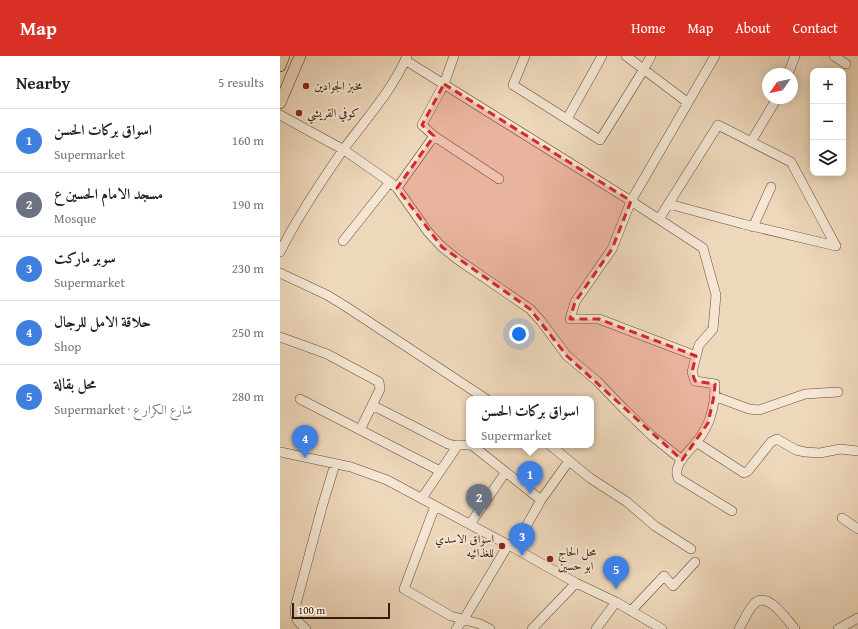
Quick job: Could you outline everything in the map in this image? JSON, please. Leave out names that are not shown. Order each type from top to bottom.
[{"type":"main road","points":[[280,66],[284,56]]},
{"type":"main road","points":[[280,103],[300,56]]},
{"type":"street","points":[[454,56],[444,84],[422,125],[434,136],[499,179]]},
{"type":"street","points":[[525,56],[513,85],[600,140],[651,56]]},
{"type":"street","points":[[567,119],[602,56]]},
{"type":"street","points":[[626,56],[687,102]]},
{"type":"street","points":[[696,356],[599,319],[570,319],[575,302],[612,249],[631,201],[715,56]]},
{"type":"street","points":[[790,68],[795,56]]},
{"type":"street","points":[[834,56],[846,64]]},
{"type":"street","points":[[280,252],[304,208],[344,150],[377,106],[406,58],[444,84],[703,248],[716,295],[713,329],[699,345],[692,372],[695,380],[715,384],[714,396],[711,417],[700,438],[676,470],[678,478],[732,511]]},
{"type":"street","points":[[751,142],[773,104]]},
{"type":"street","points":[[280,115],[344,150],[394,185],[428,232],[442,246],[457,259],[530,309],[541,320],[567,356],[597,381],[652,436],[682,460]]},
{"type":"street","points":[[659,219],[718,125],[791,162],[836,246],[669,204]]},
{"type":"street","points":[[343,241],[394,185],[434,136]]},
{"type":"street","points":[[753,226],[771,188]]},
{"type":"street","points":[[280,273],[341,303],[481,396]]},
{"type":"street","points":[[280,337],[323,352],[380,384],[380,389],[360,430]]},
{"type":"street","points":[[714,396],[748,409],[759,410],[804,394],[838,392]]},
{"type":"street","points":[[300,399],[440,471]]},
{"type":"street","points":[[372,405],[451,446],[466,444]]},
{"type":"street","points":[[696,442],[744,473],[748,472],[771,442],[776,438],[796,450],[805,452],[820,453],[840,449],[858,451]]},
{"type":"street","points":[[422,498],[458,445]]},
{"type":"street","points":[[475,448],[541,500]]},
{"type":"street","points":[[554,448],[590,478],[627,502],[655,526],[691,549]]},
{"type":"street","points":[[280,452],[335,464],[375,476],[399,486],[576,583],[616,602],[662,629]]},
{"type":"street","points":[[456,629],[464,620],[541,500],[569,461]]},
{"type":"street","points":[[306,629],[299,624],[295,618],[295,608],[335,464]]},
{"type":"street","points":[[470,524],[506,473]]},
{"type":"street","points":[[435,506],[404,589],[451,616],[480,624],[490,629]]},
{"type":"street","points":[[842,518],[858,529]]},
{"type":"street","points":[[631,611],[664,576],[672,586],[695,562]]},
{"type":"street","points":[[532,629],[576,583]]},
{"type":"street","points":[[739,629],[754,603],[762,600],[770,602],[795,629]]},
{"type":"street","points":[[596,629],[616,602]]},
{"type":"street","points":[[838,629],[858,618]]},
{"type":"highlighted area","points":[[444,84],[631,201],[612,249],[575,302],[570,319],[599,319],[696,356],[692,372],[695,381],[715,384],[714,396],[708,423],[682,460],[567,356],[530,309],[442,247],[397,188],[434,136],[422,125]]},
{"type":"place","name":"مخبز الجوادين","points":[[306,86]]},
{"type":"place","name":"كوفي القريشي","points":[[299,113]]},
{"type":"place","name":"حلاقة الامل للرجال","points":[[305,458]]},
{"type":"place","name":"اسواق بركات الحسن","points":[[530,494]]},
{"type":"place","name":"مسجد الامام الحسين ع","points":[[479,517]]},
{"type":"place","name":"اسواق الاسدي للغذائيه","points":[[502,546]]},
{"type":"place","name":"سوبر ماركت","points":[[522,556]]},
{"type":"place","name":"محل الحاج ابو حسين","points":[[550,559]]},
{"type":"place","name":"محل بقالة","points":[[616,589]]}]
